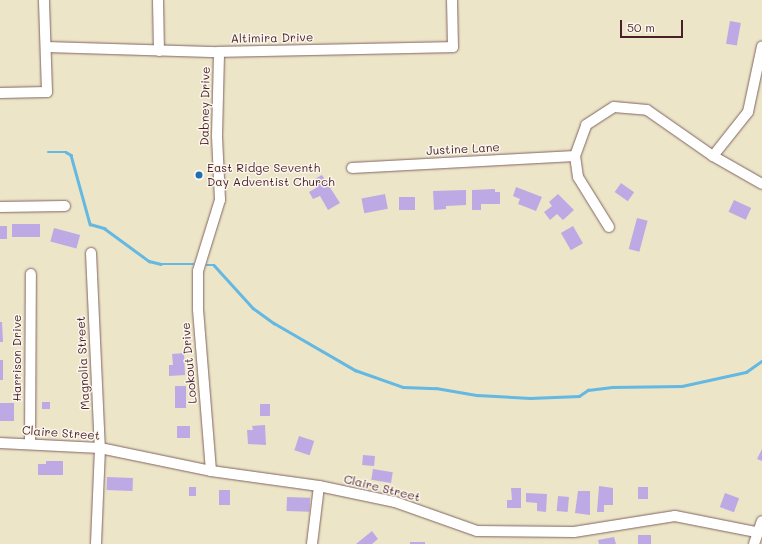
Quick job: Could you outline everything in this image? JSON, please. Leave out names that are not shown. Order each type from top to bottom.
[{"type":"street","points":[[0,93],[47,92],[44,0]]},
{"type":"street","points":[[158,0],[159,51]]},
{"type":"street","name":"Altimira Drive","points":[[46,47],[219,52],[453,46],[452,0]]},
{"type":"street","points":[[714,156],[748,112],[762,46]]},
{"type":"street","name":"Dabney Drive","points":[[203,253],[220,200],[217,136],[219,52]]},
{"type":"street","points":[[609,227],[578,177],[575,156],[586,125],[614,107],[647,110],[714,156],[762,184]]},
{"type":"street","name":"Justine Lane","points":[[352,168],[575,156]]},
{"type":"street","points":[[0,207],[64,206]]},
{"type":"street","name":"Magnolia Street","points":[[91,253],[100,448],[96,544]]},
{"type":"street","name":"Lookout Drive","points":[[203,253],[198,271],[198,309],[211,471]]},
{"type":"street","name":"Harrison Drive","points":[[30,443],[31,274]]},
{"type":"street","name":"Claire Street","points":[[0,443],[30,443],[100,448],[211,471],[319,486],[395,502],[477,530],[574,532],[675,516],[756,532]]},
{"type":"street","points":[[312,544],[319,486]]},
{"type":"street","points":[[754,544],[756,532],[762,521]]},
{"type":"building","points":[[730,21],[741,23],[737,46],[726,44]]},
{"type":"building","points":[[322,175],[340,203],[328,210],[320,196],[313,199],[309,192],[316,188],[311,181]]},
{"type":"building","points":[[621,183],[634,192],[628,201],[615,192]]},
{"type":"building","points":[[516,187],[542,197],[536,211],[518,204],[520,199],[513,196]]},
{"type":"building","points":[[495,189],[495,192],[500,192],[500,204],[481,204],[481,210],[472,210],[472,190]]},
{"type":"building","points":[[466,190],[466,205],[446,206],[446,209],[434,210],[433,191]]},
{"type":"building","points":[[385,194],[388,209],[364,213],[361,199]]},
{"type":"building","points":[[558,194],[574,210],[563,220],[557,214],[550,220],[544,212],[552,206],[549,202]]},
{"type":"building","points":[[399,197],[415,197],[415,210],[399,210]]},
{"type":"building","points":[[734,200],[751,208],[746,220],[729,212]]},
{"type":"building","points":[[637,218],[648,221],[639,252],[629,249]]},
{"type":"building","points":[[12,224],[40,224],[40,237],[12,237]]},
{"type":"building","points":[[0,226],[7,226],[7,239],[0,239]]},
{"type":"building","points":[[573,226],[583,243],[571,250],[561,233]]},
{"type":"building","points":[[54,228],[80,235],[76,249],[50,242]]},
{"type":"building","points":[[0,322],[2,322],[3,342],[0,342]]},
{"type":"building","points":[[184,353],[185,375],[169,376],[169,365],[173,365],[172,354]]},
{"type":"building","points":[[0,360],[3,360],[3,380],[0,380]]},
{"type":"building","points":[[175,386],[186,386],[186,408],[175,408]]},
{"type":"building","points":[[42,402],[50,402],[50,409],[42,409]]},
{"type":"building","points":[[0,403],[14,403],[14,421],[0,421]]},
{"type":"building","points":[[260,404],[270,404],[270,416],[260,416]]},
{"type":"building","points":[[265,425],[266,445],[248,444],[247,430],[253,430],[252,426]]},
{"type":"building","points":[[177,426],[190,426],[190,438],[177,438]]},
{"type":"building","points":[[299,436],[314,441],[310,455],[294,450]]},
{"type":"building","points":[[762,449],[762,461],[757,459]]},
{"type":"building","points":[[363,455],[375,456],[374,466],[362,465]]},
{"type":"building","points":[[46,461],[63,461],[63,475],[38,475],[38,464],[46,464]]},
{"type":"building","points":[[373,469],[393,472],[391,483],[371,480]]},
{"type":"building","points":[[107,477],[133,478],[133,491],[107,490]]},
{"type":"building","points":[[599,486],[613,488],[613,505],[604,505],[604,512],[597,512]]},
{"type":"building","points":[[189,487],[196,487],[196,496],[189,496]]},
{"type":"building","points":[[638,487],[648,487],[648,499],[638,499]]},
{"type":"building","points":[[511,488],[521,488],[521,508],[507,508],[507,500],[512,500]]},
{"type":"building","points":[[219,490],[230,490],[230,505],[219,505]]},
{"type":"building","points":[[578,491],[590,491],[590,515],[575,513]]},
{"type":"building","points":[[526,493],[547,494],[546,512],[537,511],[537,503],[526,502]]},
{"type":"building","points":[[725,493],[739,498],[734,512],[720,507]]},
{"type":"building","points":[[558,496],[569,497],[568,512],[557,511]]},
{"type":"building","points":[[287,497],[310,498],[309,512],[287,511]]},
{"type":"building","points":[[372,531],[378,539],[372,544],[356,544]]},
{"type":"building","points":[[638,535],[651,535],[651,544],[638,544]]},
{"type":"building","points":[[614,537],[616,544],[599,544],[598,540]]},
{"type":"building","points":[[410,542],[425,542],[425,544],[410,544]]},
{"type":"waterway","points":[[48,152],[66,152],[71,155],[90,224],[104,228],[149,261],[161,264],[193,264]]},
{"type":"waterway","points":[[207,265],[214,265],[253,308],[274,323],[355,370],[403,387],[436,388],[477,395],[530,398],[579,396],[588,390],[612,387],[682,386],[746,372],[762,361]]},
{"type":"place","name":"East Ridge Seventh Day Adventist Church","points":[[199,175]]}]
